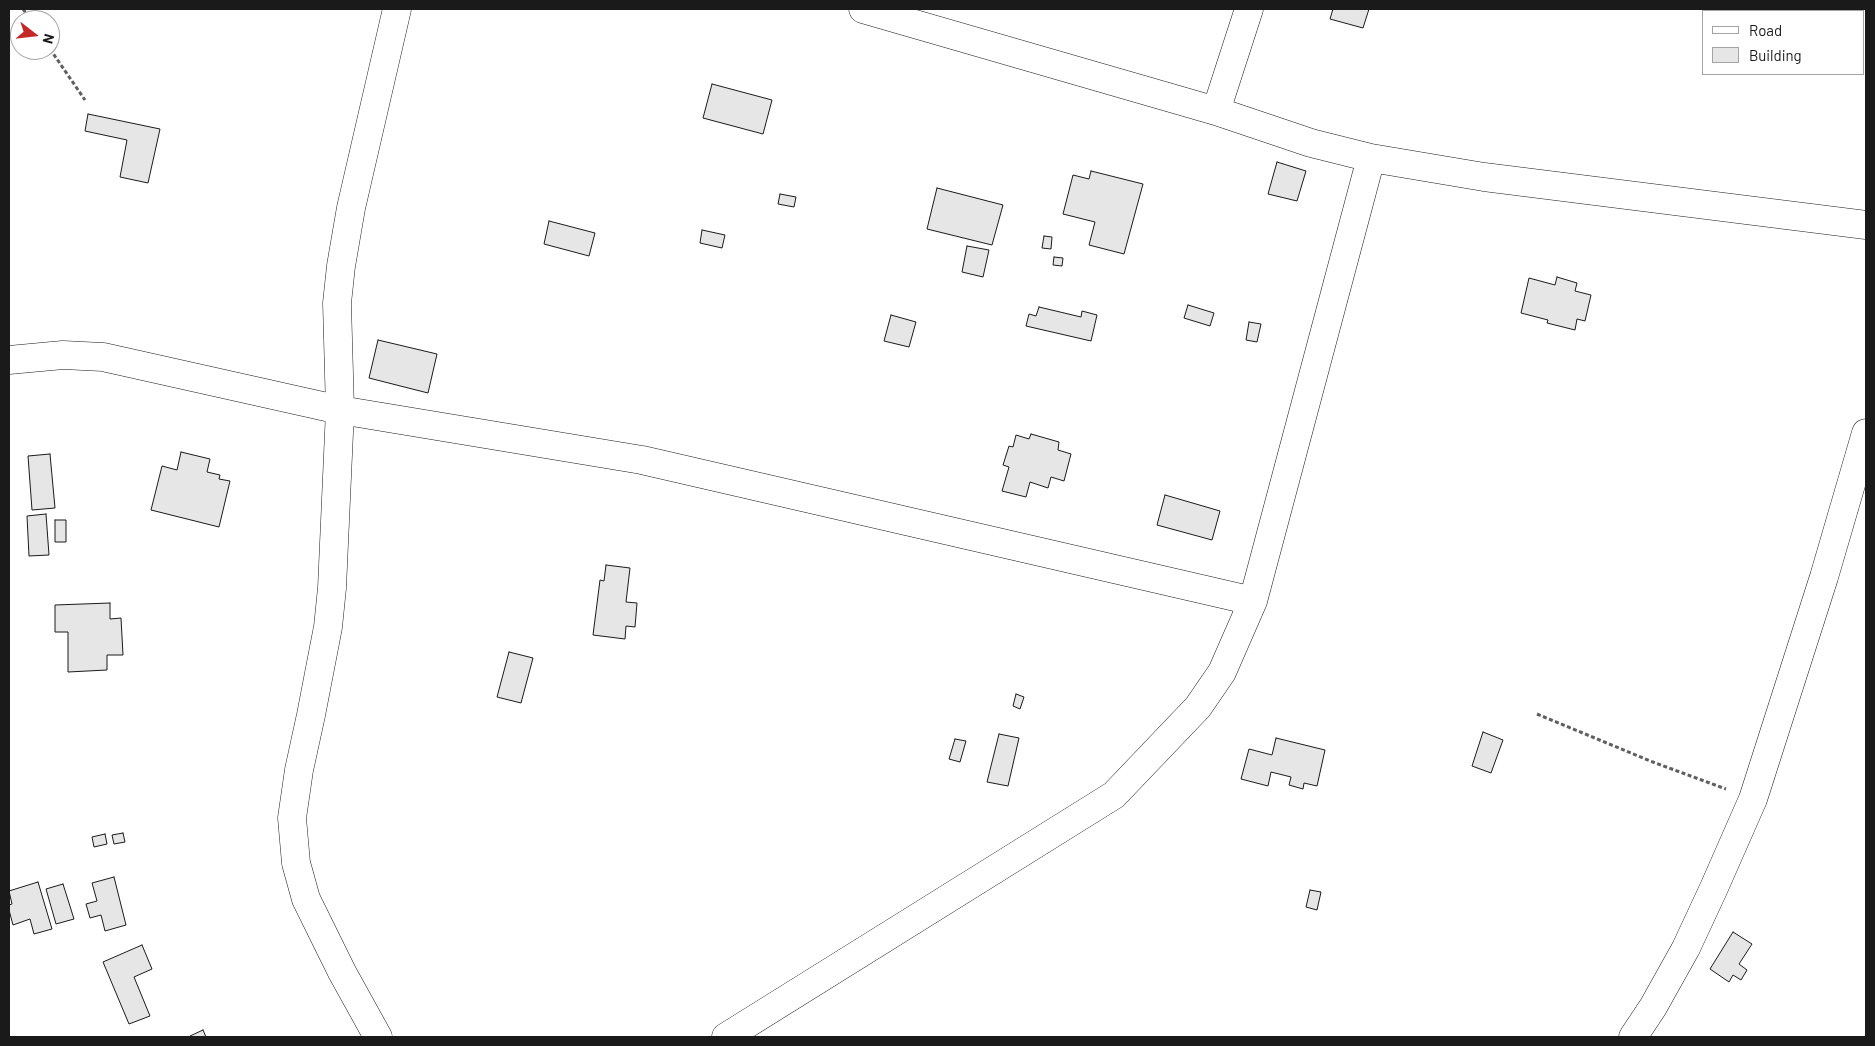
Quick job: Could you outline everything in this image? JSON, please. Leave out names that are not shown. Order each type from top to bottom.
[{"type":"street","points":[[378,1037],[342,972],[306,899],[296,863],[292,818],[294,797],[328,627],[332,588],[340,410],[337,303],[341,266],[351,208],[397,9]]},
{"type":"street","points":[[863,9],[1216,112],[1311,143],[1371,158],[1484,177],[1866,225]]},
{"type":"street","points":[[1216,112],[1249,9]]},
{"type":"street","points":[[727,1037],[1114,795],[1198,707],[1222,672],[1253,602],[1371,158]]},
{"type":"street","points":[[9,360],[63,355],[103,357],[340,410],[642,460],[1253,602]]},
{"type":"street","points":[[1632,1037],[1653,1007],[1686,948],[1714,890],[1753,799],[1824,578],[1866,433]]},
{"type":"path","points":[[58,60],[85,100]]},
{"type":"path","points":[[1537,714],[1753,799]]},
{"type":"building","points":[[1333,9],[1369,9],[1363,28],[1330,19]]},
{"type":"building","points":[[712,84],[772,100],[763,134],[703,118]]},
{"type":"building","points":[[88,114],[160,129],[148,183],[120,177],[127,140],[85,131]]},
{"type":"building","points":[[1277,162],[1306,171],[1297,201],[1268,194]]},
{"type":"building","points":[[1091,171],[1143,184],[1124,254],[1089,245],[1095,222],[1063,214],[1073,175],[1089,179]]},
{"type":"building","points":[[937,188],[1003,205],[992,245],[927,229]]},
{"type":"building","points":[[780,194],[796,197],[794,207],[778,204]]},
{"type":"building","points":[[549,221],[595,233],[589,256],[544,244]]},
{"type":"building","points":[[702,230],[725,235],[722,248],[700,243]]},
{"type":"building","points":[[1044,236],[1052,237],[1051,249],[1042,248]]},
{"type":"building","points":[[967,246],[989,250],[983,277],[962,272]]},
{"type":"building","points":[[1054,257],[1063,258],[1062,266],[1053,265]]},
{"type":"building","points":[[1557,277],[1577,283],[1575,291],[1591,295],[1585,321],[1577,319],[1575,330],[1547,323],[1548,320],[1521,313],[1529,278],[1555,285]]},
{"type":"building","points":[[1188,305],[1214,313],[1210,326],[1184,318]]},
{"type":"building","points":[[1039,307],[1081,317],[1082,311],[1097,315],[1091,341],[1026,326],[1029,314],[1036,316]]},
{"type":"building","points":[[891,315],[916,322],[909,347],[884,341]]},
{"type":"building","points":[[1249,322],[1261,324],[1257,342],[1246,340]]},
{"type":"building","points":[[378,340],[437,354],[428,393],[369,378]]},
{"type":"building","points":[[1031,434],[1059,442],[1058,450],[1071,454],[1064,481],[1051,477],[1048,488],[1030,482],[1026,497],[1002,491],[1009,467],[1003,465],[1009,446],[1013,447],[1016,435],[1029,439]]},
{"type":"building","points":[[181,452],[210,459],[207,472],[220,475],[219,479],[230,481],[219,527],[151,510],[162,466],[177,470]]},
{"type":"building","points":[[50,454],[55,508],[32,510],[28,456]]},
{"type":"building","points":[[1165,495],[1220,511],[1212,540],[1157,525]]},
{"type":"building","points":[[46,514],[49,555],[29,556],[27,516]]},
{"type":"building","points":[[55,520],[66,520],[66,542],[55,542]]},
{"type":"building","points":[[606,565],[630,568],[626,602],[637,603],[635,627],[626,626],[625,639],[593,635],[600,580],[604,581]]},
{"type":"building","points":[[110,603],[110,619],[121,618],[123,655],[107,655],[107,670],[68,672],[68,632],[55,632],[55,605]]},
{"type":"building","points":[[509,652],[533,658],[521,703],[497,697]]},
{"type":"building","points":[[1016,694],[1024,697],[1020,709],[1013,706]]},
{"type":"building","points":[[1483,732],[1503,740],[1491,773],[1472,766]]},
{"type":"building","points":[[999,734],[1019,738],[1008,786],[987,782]]},
{"type":"building","points":[[1276,738],[1325,750],[1317,786],[1304,783],[1303,789],[1289,785],[1291,777],[1271,772],[1268,786],[1241,779],[1249,749],[1272,755]]},
{"type":"building","points":[[955,739],[966,741],[960,762],[949,759]]},
{"type":"building","points":[[123,833],[125,842],[114,844],[112,835]]},
{"type":"building","points":[[105,834],[107,844],[94,847],[92,837]]},
{"type":"building","points":[[114,877],[126,925],[105,931],[101,915],[90,918],[86,904],[97,901],[92,883]]},
{"type":"building","points":[[38,882],[52,929],[34,934],[30,919],[13,925],[9,910],[9,905],[12,904],[9,891]]},
{"type":"building","points":[[63,884],[74,919],[56,924],[46,889]]},
{"type":"building","points":[[1310,890],[1321,892],[1317,910],[1306,907]]},
{"type":"building","points":[[1733,932],[1752,944],[1739,964],[1747,970],[1741,980],[1733,975],[1729,982],[1710,969]]},
{"type":"building","points":[[142,945],[152,969],[134,977],[150,1016],[129,1024],[103,962]]},
{"type":"building","points":[[203,1030],[206,1037],[190,1036]]}]
